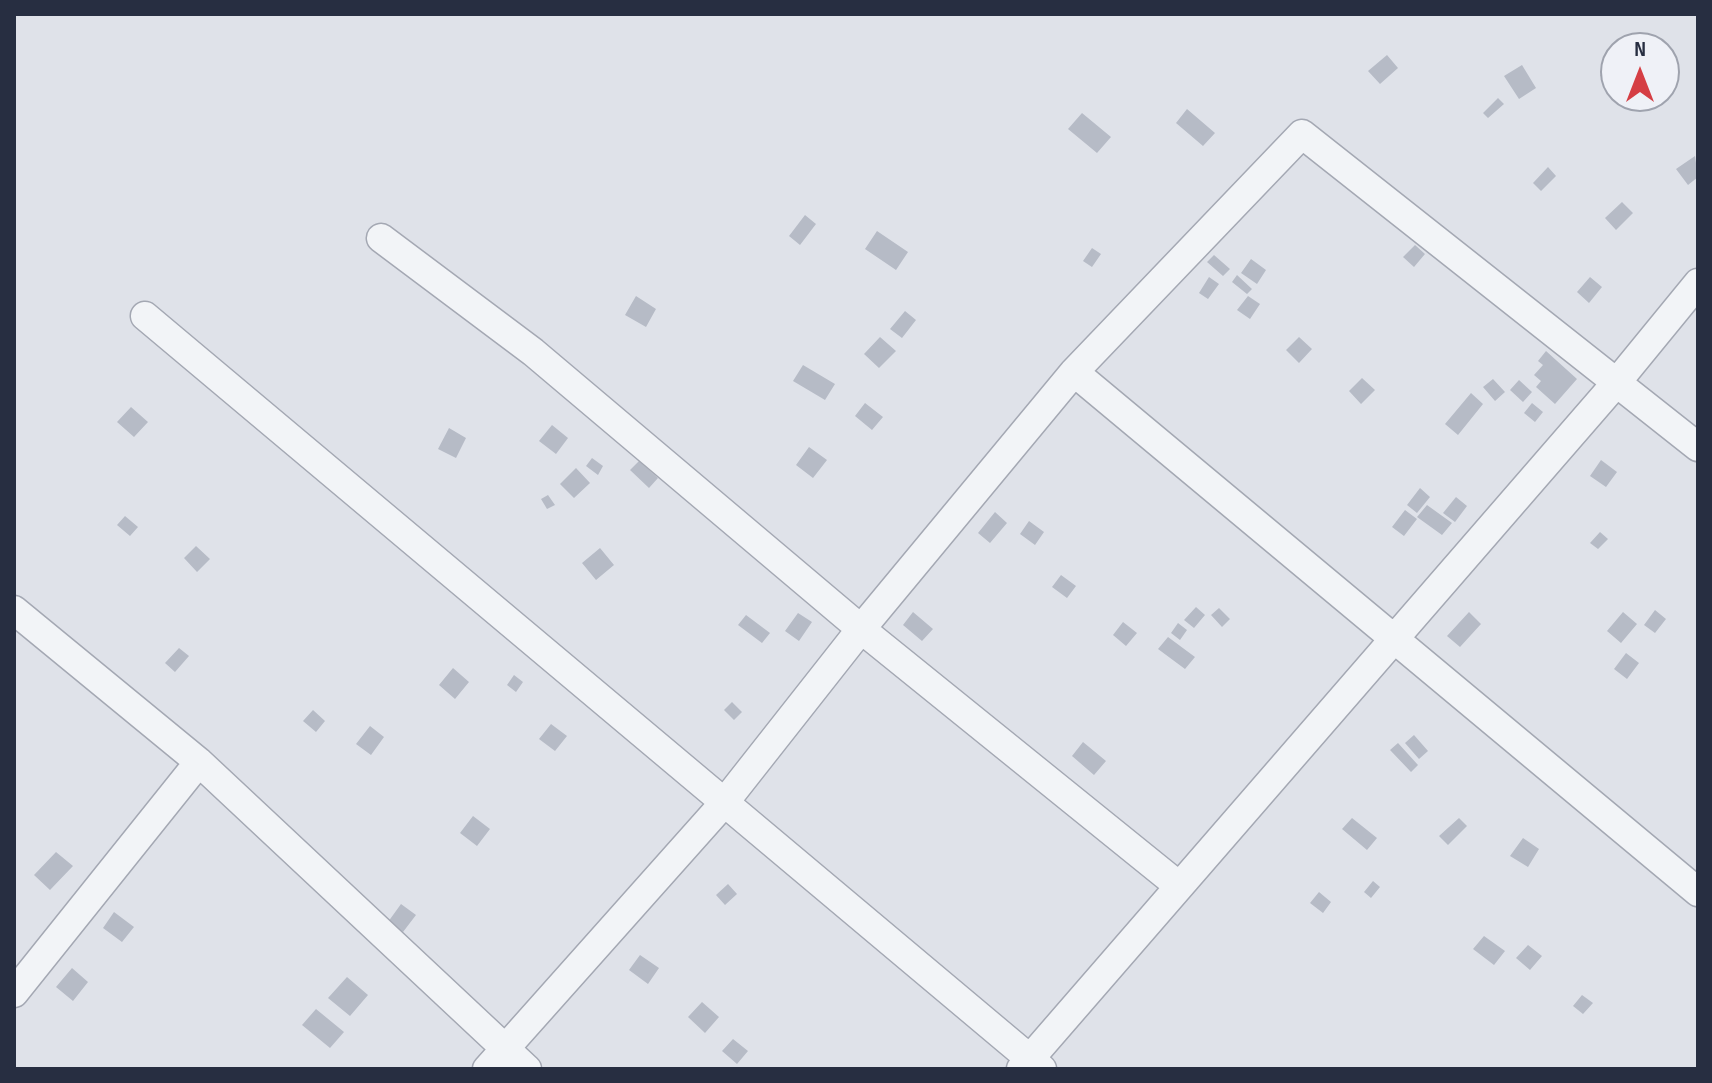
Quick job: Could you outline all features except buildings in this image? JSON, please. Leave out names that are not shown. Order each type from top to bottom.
[{"type":"street","points":[[497,1059],[724,803],[861,629],[1074,372],[1302,134],[1698,447]]},
{"type":"street","points":[[381,238],[533,352],[861,629],[1179,886]]},
{"type":"street","points":[[145,316],[1031,1065],[1179,886],[1617,382],[1698,283]]},
{"type":"street","points":[[1074,372],[1698,892]]},
{"type":"street","points":[[14,610],[199,762],[497,1059],[527,1069]]},
{"type":"street","points":[[14,993],[199,762]]}]
